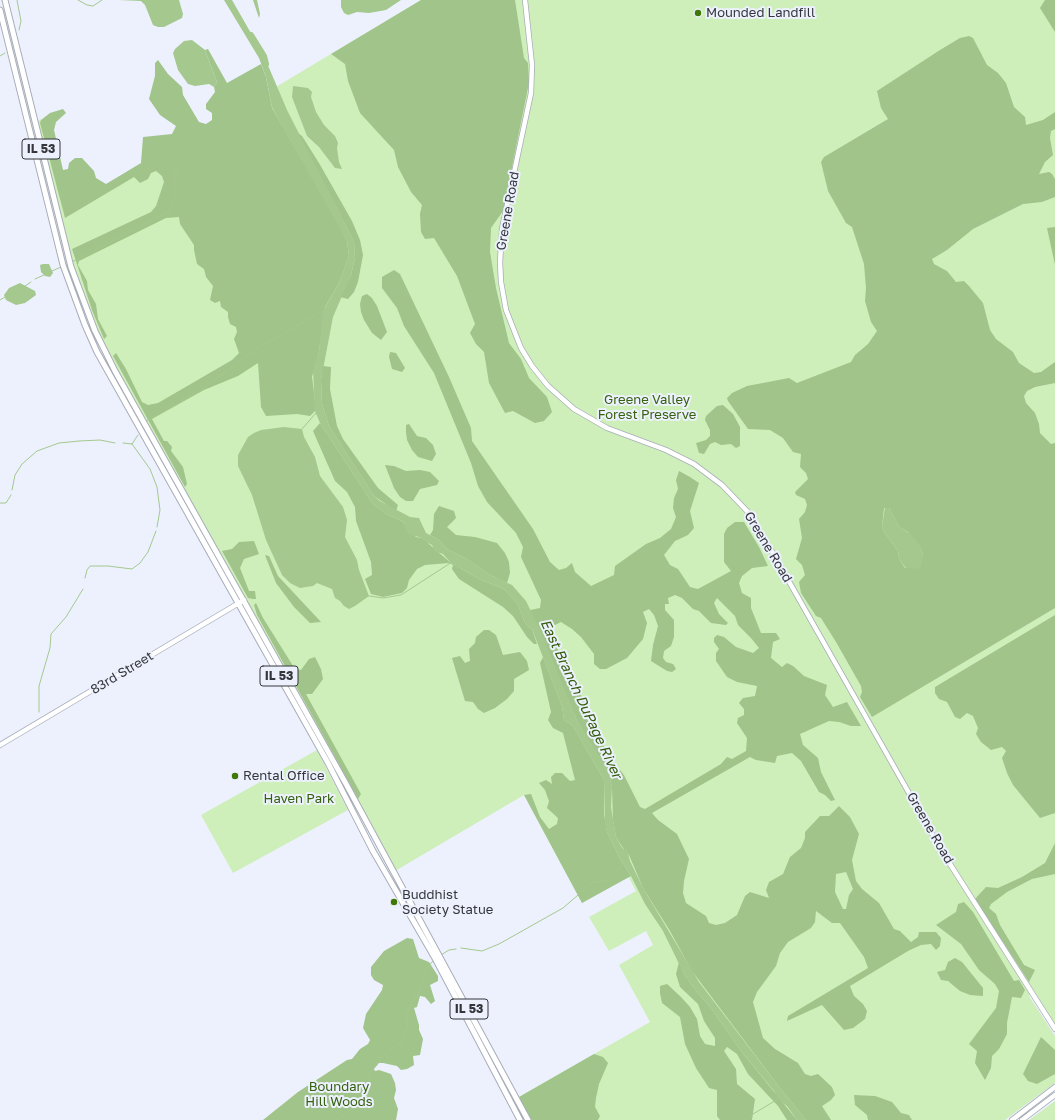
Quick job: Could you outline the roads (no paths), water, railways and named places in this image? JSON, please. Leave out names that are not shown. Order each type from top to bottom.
[{"type":"main road","name":"IL 53","points":[[5,0],[74,278],[104,351],[244,600],[528,1120]]},
{"type":"main road","name":"IL 53","points":[[0,10],[63,265],[85,325],[97,352],[328,763],[373,851],[436,960],[520,1120]]},
{"type":"street","name":"Greene Road","points":[[525,0],[532,65],[531,86],[502,229],[500,262],[502,292],[506,310],[521,348],[532,366],[548,386],[574,409],[607,428],[666,450],[694,464],[722,485],[746,511],[770,548],[944,853],[1055,1029]]},
{"type":"street","name":"83rd Street","points":[[0,745],[244,600]]},
{"type":"street","points":[[1012,1120],[1055,1087]]},
{"type":"street","points":[[1022,1120],[1055,1096]]},
{"type":"waterway","points":[[17,0],[21,21],[19,30]]},
{"type":"waterway","points":[[78,0],[87,5],[93,6],[102,0]]},
{"type":"waterway","name":"East Branch DuPage River","points":[[251,35],[264,56],[266,64]]},
{"type":"waterway","points":[[0,56],[5,53]]},
{"type":"waterway","points":[[72,262],[170,211],[175,198],[174,177],[178,169]]},
{"type":"waterway","points":[[52,271],[61,267]]},
{"type":"waterway","points":[[35,279],[44,275]]},
{"type":"waterway","points":[[25,286],[31,282]]},
{"type":"waterway","points":[[0,300],[5,297]]},
{"type":"waterway","points":[[146,421],[198,392],[258,348],[323,311]]},
{"type":"waterway","points":[[302,429],[316,413]]},
{"type":"waterway","points":[[123,443],[132,444],[138,435]]},
{"type":"waterway","points":[[12,490],[15,475],[22,464],[37,451],[59,443],[100,440],[115,443]]},
{"type":"waterway","points":[[132,444],[150,469],[157,487],[160,510],[157,527]]},
{"type":"waterway","points":[[0,503],[6,503],[11,495]]},
{"type":"waterway","points":[[85,578],[87,570],[90,566],[108,566],[132,569],[140,563],[148,552],[156,531]]},
{"type":"waterway","points":[[369,596],[383,598],[401,595],[452,562]]},
{"type":"waterway","points":[[39,712],[39,686],[50,648],[51,634],[66,617],[83,589]]},
{"type":"waterway","points":[[593,883],[606,880],[623,865]]},
{"type":"waterway","points":[[461,948],[482,951],[499,944],[563,908],[592,883]]},
{"type":"waterway","points":[[441,955],[449,950],[456,949]]},
{"type":"waterway","points":[[337,1120],[367,1100],[370,1073],[380,1058],[401,1042],[407,1027],[407,1016],[410,1005],[420,991],[426,969],[433,961]]},
{"type":"waterway","points":[[743,1120],[778,1099]]},
{"type":"place","name":"Mounded Landfill","points":[[698,13]]},
{"type":"place","name":"Rental Office","points":[[235,776]]},
{"type":"place","name":"Buddhist Society Statue","points":[[394,902]]},
{"type":"park label","name":"Greene Valley Forest Preserve","points":[[647,408]]},
{"type":"park label","name":"Haven Park","points":[[299,799]]},
{"type":"park label","name":"Boundary Hill Woods","points":[[339,1094]]}]
